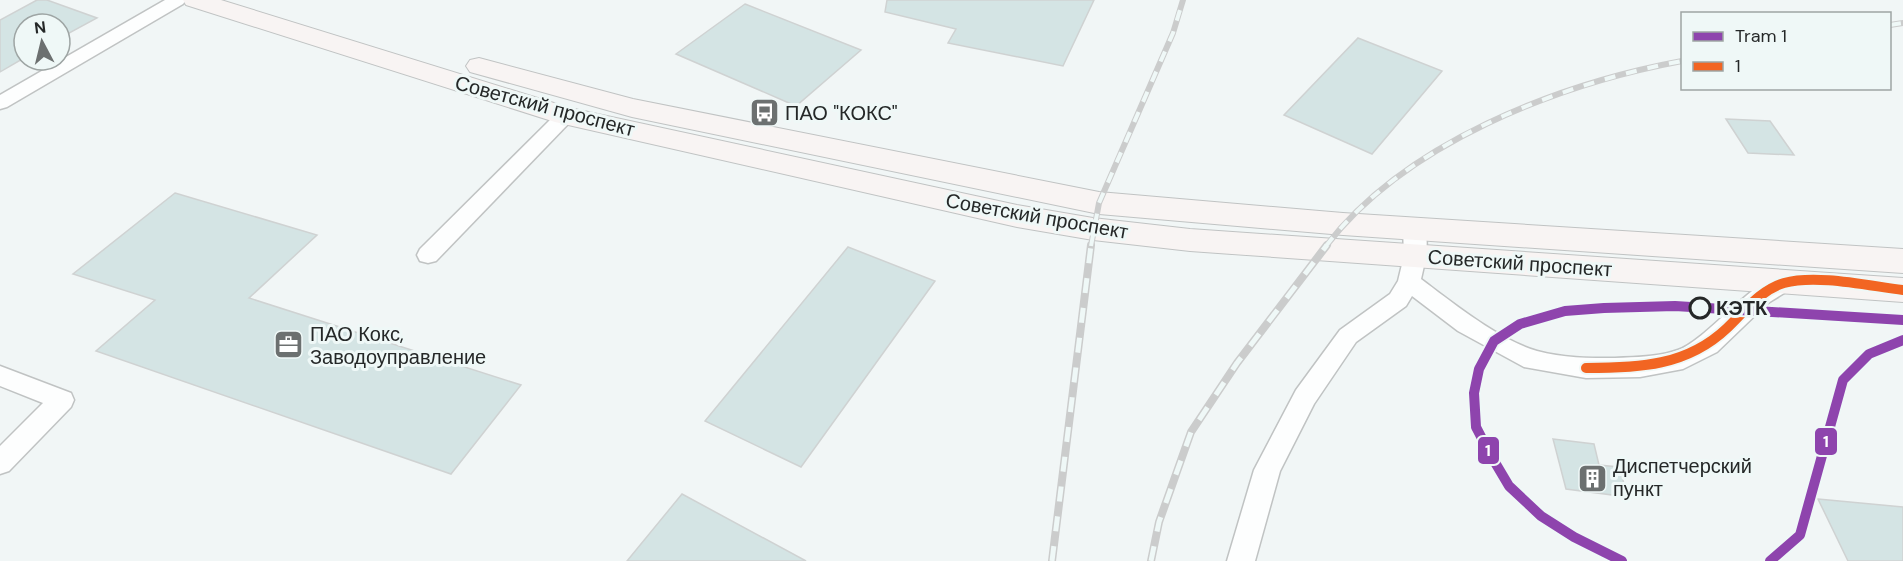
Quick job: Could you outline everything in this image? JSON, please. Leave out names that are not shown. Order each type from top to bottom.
[{"type":"main road","name":"Советский проспект","points":[[195,0],[565,116],[1017,216],[1093,229],[1202,241],[1903,290]]},
{"type":"main road","name":"Советский проспект","points":[[268,0],[500,73],[632,108],[1028,190],[1413,255],[1903,261]]},
{"type":"lane","points":[[0,103],[177,0]]},
{"type":"lane","points":[[428,255],[565,116]]},
{"type":"lane","points":[[1413,255],[1466,325],[1533,360],[1586,368],[1640,367],[1683,360],[1709,345],[1760,297],[1786,281]]},
{"type":"lane","points":[[1241,561],[1267,470],[1305,397],[1348,336],[1398,300],[1413,255]]},
{"type":"lane","points":[[0,376],[62,400],[0,463]]},
{"type":"building","points":[[37,0],[47,0],[97,18],[72,32],[72,12],[15,12]]},
{"type":"building","points":[[887,0],[1094,0],[1063,66],[948,43],[956,29],[885,12]]},
{"type":"building","points":[[745,4],[861,50],[796,106],[676,54]]},
{"type":"building","points":[[12,14],[12,65],[0,72],[0,20]]},
{"type":"building","points":[[1358,38],[1442,71],[1372,154],[1284,115]]},
{"type":"building","points":[[1726,119],[1770,121],[1794,155],[1748,153]]},
{"type":"building","points":[[175,193],[317,235],[249,298],[521,385],[451,474],[96,351],[155,300],[73,274]]},
{"type":"building","points":[[848,247],[935,281],[801,467],[705,421]]},
{"type":"building","name":"Диспетчерский пункт","points":[[1553,439],[1594,444],[1599,465],[1619,467],[1628,497],[1566,489]]},
{"type":"building","points":[[682,494],[806,561],[627,561]]},
{"type":"building","points":[[1818,499],[1903,507],[1903,561],[1848,561]]},
{"type":"railway","points":[[1091,246],[1099,203],[1173,33],[1183,0]]},
{"type":"railway","points":[[1891,25],[1903,23]]},
{"type":"railway","points":[[1326,246],[1359,209],[1398,177],[1441,148],[1487,124],[1536,102],[1585,85],[1634,71],[1681,61]]},
{"type":"railway","points":[[1052,561],[1091,245]]},
{"type":"railway","points":[[1151,561],[1159,522],[1191,432],[1237,363],[1327,245]]},
{"type":"tram line","name":"1","points":[[1622,561],[1574,537],[1541,516],[1509,486],[1490,454],[1476,427],[1474,393],[1479,369],[1494,341],[1520,324],[1565,311],[1604,308],[1675,306],[1903,320]]},
{"type":"tram line","name":"1","points":[[1770,561],[1800,535],[1843,380],[1869,354],[1903,340]]},
{"type":"transit line","name":"1","points":[[1586,368],[1625,368],[1661,364],[1695,352],[1711,342],[1760,296],[1784,283],[1824,281],[1903,290]]},
{"type":"place","name":"ПАО \"КОКС\"","points":[[764,113]]},
{"type":"place","name":"КЭТК","points":[[1700,308]]},
{"type":"place","name":"ПАО Кокс, Заводоуправление","points":[[289,345]]},
{"type":"place","name":"Диспетчерский пункт","points":[[1592,478]]}]
